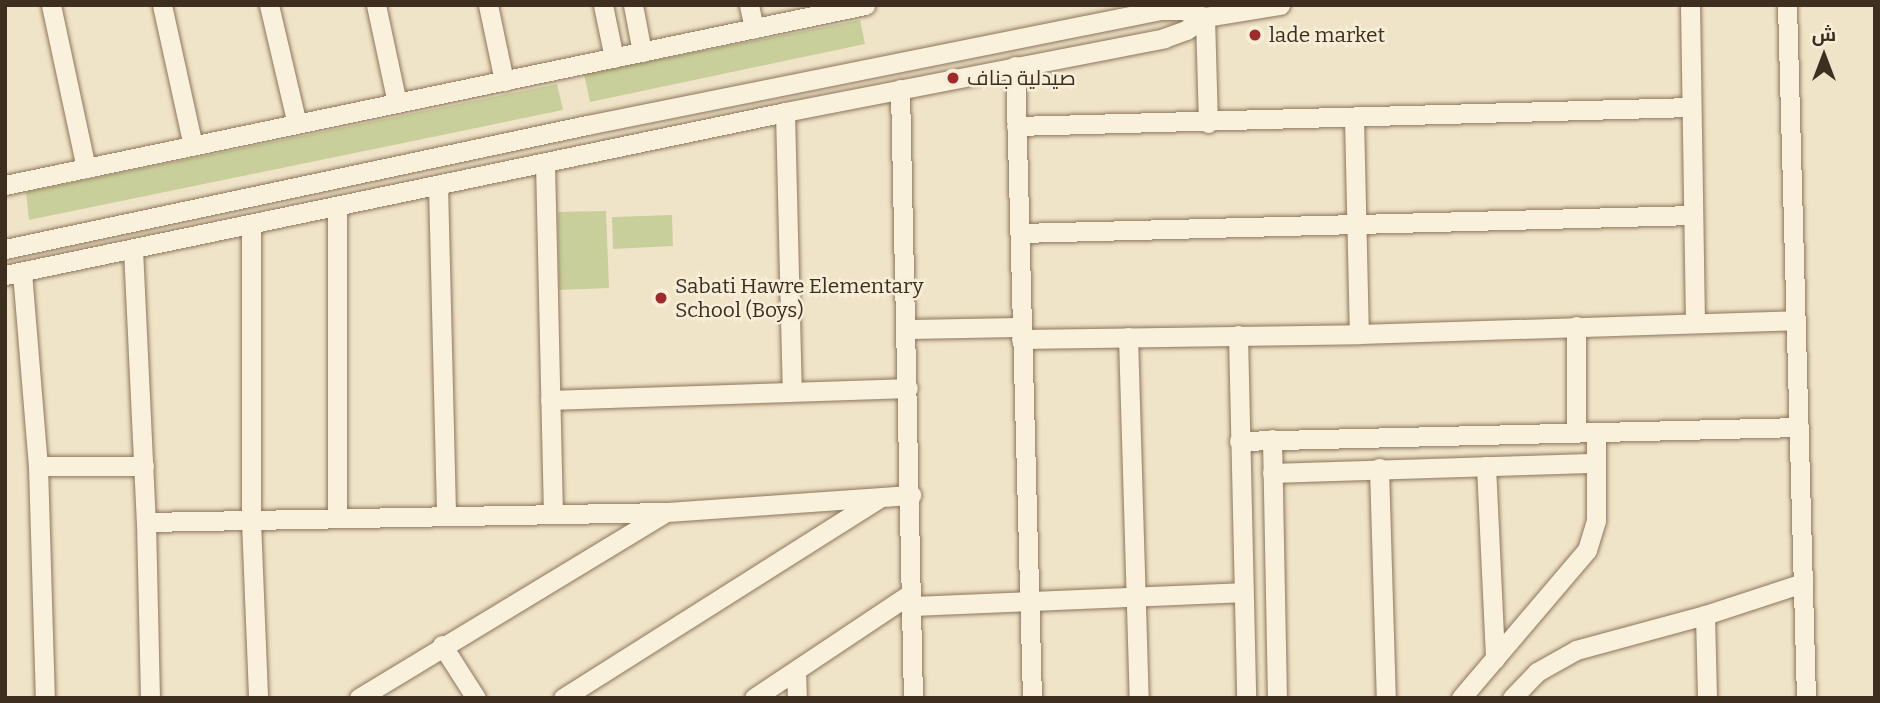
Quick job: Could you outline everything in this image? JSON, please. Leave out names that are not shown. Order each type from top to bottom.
[{"type":"street","points":[[51,5],[86,169]]},
{"type":"street","points":[[162,5],[193,146]]},
{"type":"street","points":[[269,5],[297,124]]},
{"type":"street","points":[[376,5],[397,103]]},
{"type":"street","points":[[488,5],[504,81]]},
{"type":"street","points":[[603,5],[614,58]]},
{"type":"street","points":[[633,5],[642,52]]},
{"type":"street","points":[[749,5],[754,29]]},
{"type":"street","points":[[45,698],[38,466],[14,274],[785,112],[1164,38],[1186,30],[1205,17],[1280,5]]},
{"type":"street","points":[[1690,5],[1695,322]]},
{"type":"street","points":[[1787,5],[1806,698]]},
{"type":"street","points":[[5,185],[860,6]]},
{"type":"street","points":[[5,249],[587,125],[1160,10],[1183,10],[1205,17]]},
{"type":"street","points":[[1205,17],[1208,123]]},
{"type":"street","points":[[1015,66],[1032,698]]},
{"type":"street","points":[[900,89],[911,495],[913,698]]},
{"type":"street","points":[[1016,127],[1690,107]]},
{"type":"street","points":[[785,112],[792,391]]},
{"type":"street","points":[[1354,118],[1359,334]]},
{"type":"street","points":[[587,125],[594,152]]},
{"type":"street","points":[[545,163],[553,514]]},
{"type":"street","points":[[438,185],[446,516]]},
{"type":"street","points":[[337,206],[337,519]]},
{"type":"street","points":[[1020,233],[1692,215]]},
{"type":"street","points":[[251,224],[251,520],[258,698]]},
{"type":"street","points":[[133,249],[144,466],[150,698]]},
{"type":"street","points":[[906,329],[1128,337],[1359,334],[1795,320]]},
{"type":"street","points":[[1576,326],[1576,432]]},
{"type":"street","points":[[1238,335],[1246,698]]},
{"type":"street","points":[[1128,337],[1139,698]]},
{"type":"street","points":[[550,400],[908,388]]},
{"type":"street","points":[[1239,441],[1799,427]]},
{"type":"street","points":[[1461,698],[1587,550],[1596,521],[1596,432]]},
{"type":"street","points":[[1272,439],[1277,698]]},
{"type":"street","points":[[1272,473],[1596,463]]},
{"type":"street","points":[[38,466],[144,466]]},
{"type":"street","points":[[1486,466],[1495,659]]},
{"type":"street","points":[[1379,468],[1386,698]]},
{"type":"street","points":[[146,522],[666,512],[911,495]]},
{"type":"street","points":[[563,698],[881,496]]},
{"type":"street","points":[[359,698],[442,645],[666,512]]},
{"type":"street","points":[[1523,694],[1546,665],[1576,650],[1705,615],[1803,583]]},
{"type":"street","points":[[754,698],[910,600],[1030,601],[1243,592]]},
{"type":"street","points":[[1705,615],[1707,698]]},
{"type":"street","points":[[442,645],[477,698]]},
{"type":"street","points":[[796,671],[797,698]]},
{"type":"green space","points":[[860,20],[865,44],[590,102],[584,74]]},
{"type":"green space","points":[[557,84],[563,110],[29,220],[26,192]]},
{"type":"green space","points":[[606,211],[609,288],[559,290],[558,212]]},
{"type":"green space","points":[[672,215],[673,246],[613,249],[612,217]]},
{"type":"place","name":"lade market","points":[[1255,35]]},
{"type":"place","name":"صيدلية جناف","points":[[953,78]]},
{"type":"place","name":"Sabati Hawre Elementary School (Boys)","points":[[661,298]]}]
